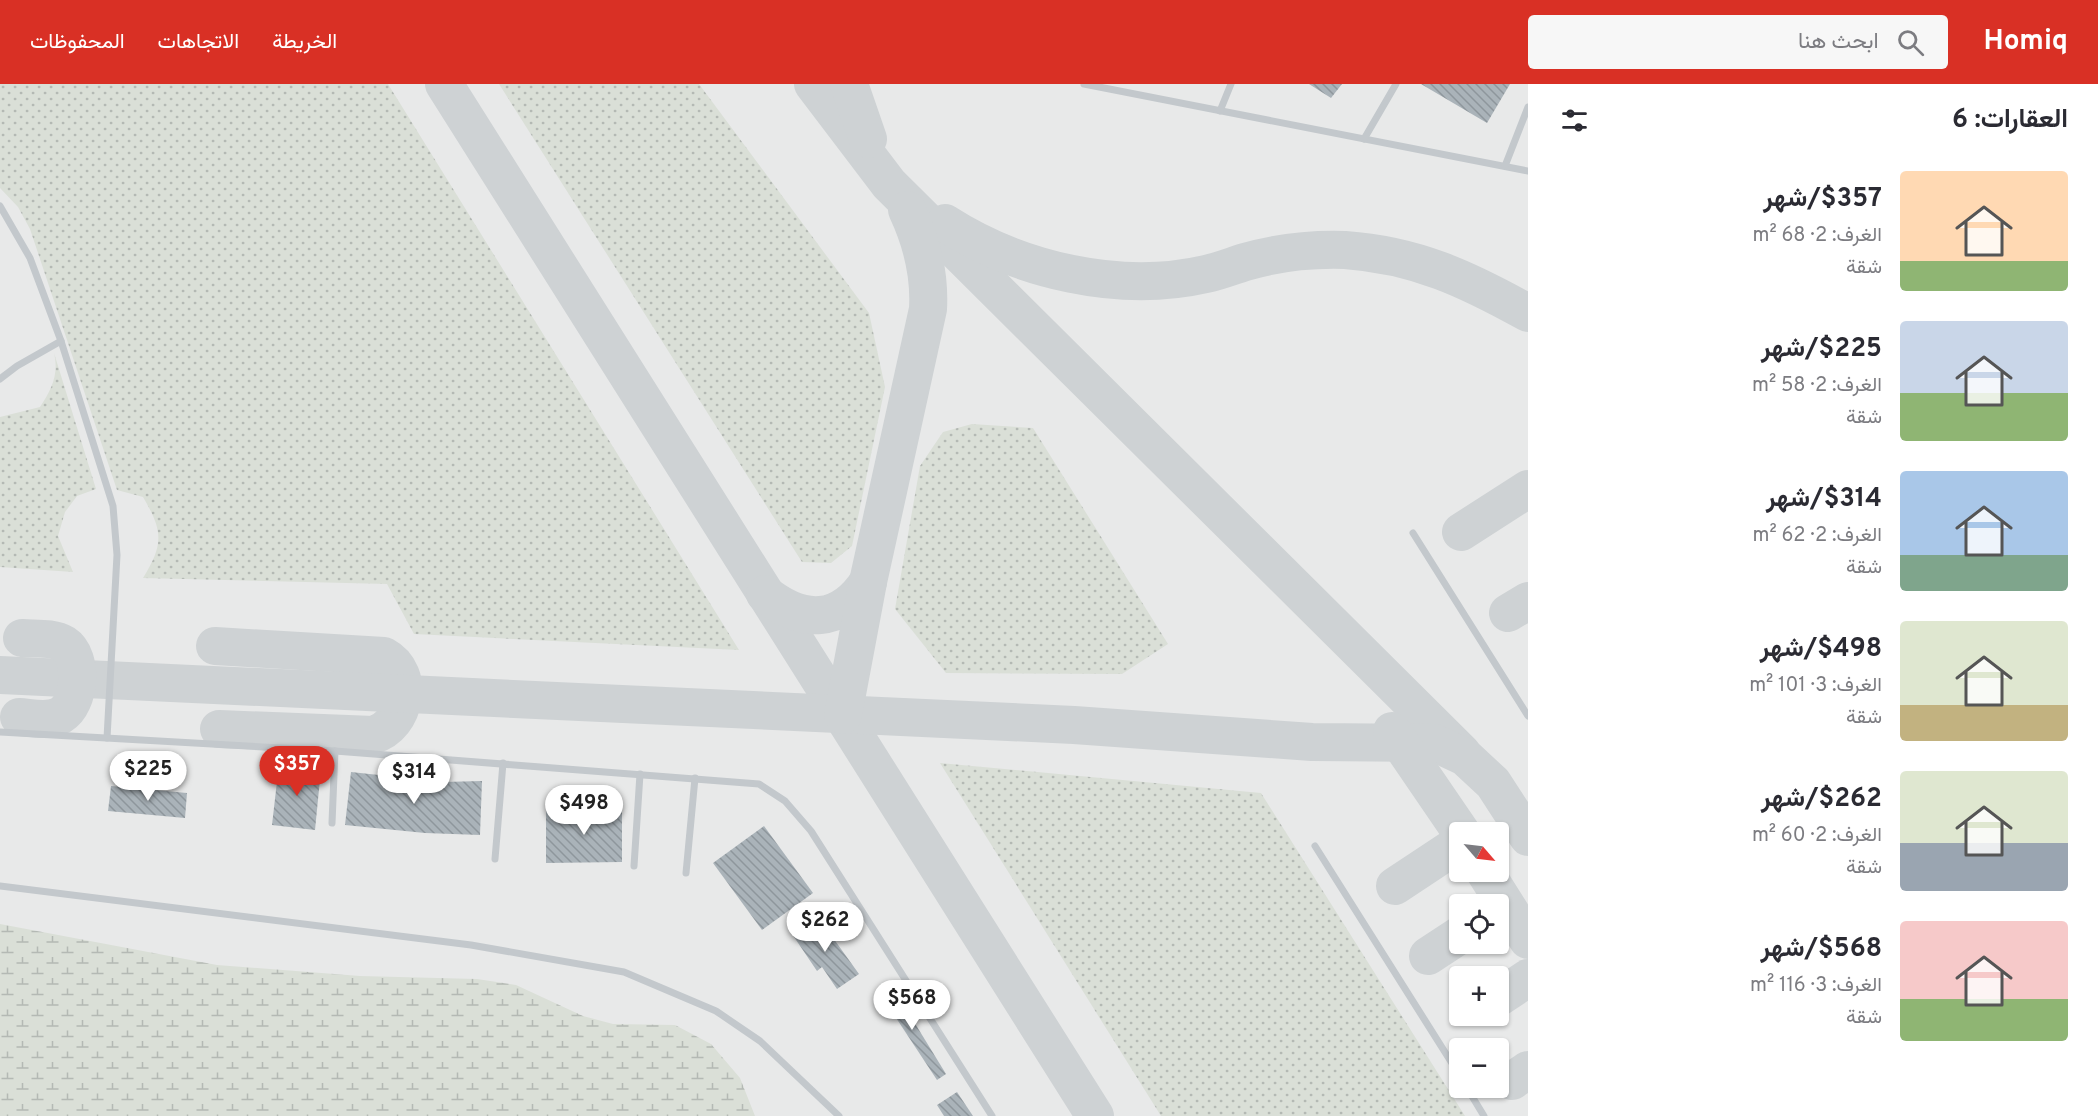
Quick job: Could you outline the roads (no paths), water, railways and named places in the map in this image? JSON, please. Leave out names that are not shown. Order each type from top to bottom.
[{"type":"lane","points":[[1084,84],[1528,171]]},
{"type":"lane","points":[[1220,111],[1231,84]]},
{"type":"lane","points":[[1364,139],[1396,84]]},
{"type":"lane","points":[[1505,166],[1528,106]]},
{"type":"lane","points":[[0,206],[30,258],[61,341],[108,485],[116,530],[117,555],[107,738]]},
{"type":"lane","points":[[0,380],[17,366],[61,341]]},
{"type":"lane","points":[[1413,533],[1528,716]]},
{"type":"lane","points":[[0,732],[336,751],[759,784],[785,801],[811,831],[992,1116]]},
{"type":"lane","points":[[332,823],[336,751]]},
{"type":"lane","points":[[495,859],[503,764]]},
{"type":"lane","points":[[634,866],[640,774]]},
{"type":"lane","points":[[686,873],[695,778]]},
{"type":"lane","points":[[1315,846],[1449,1059]]},
{"type":"lane","points":[[0,886],[471,945],[624,972],[716,1011],[760,1041],[839,1116]]},
{"type":"lane","points":[[1473,1098],[1484,1116]]}]
